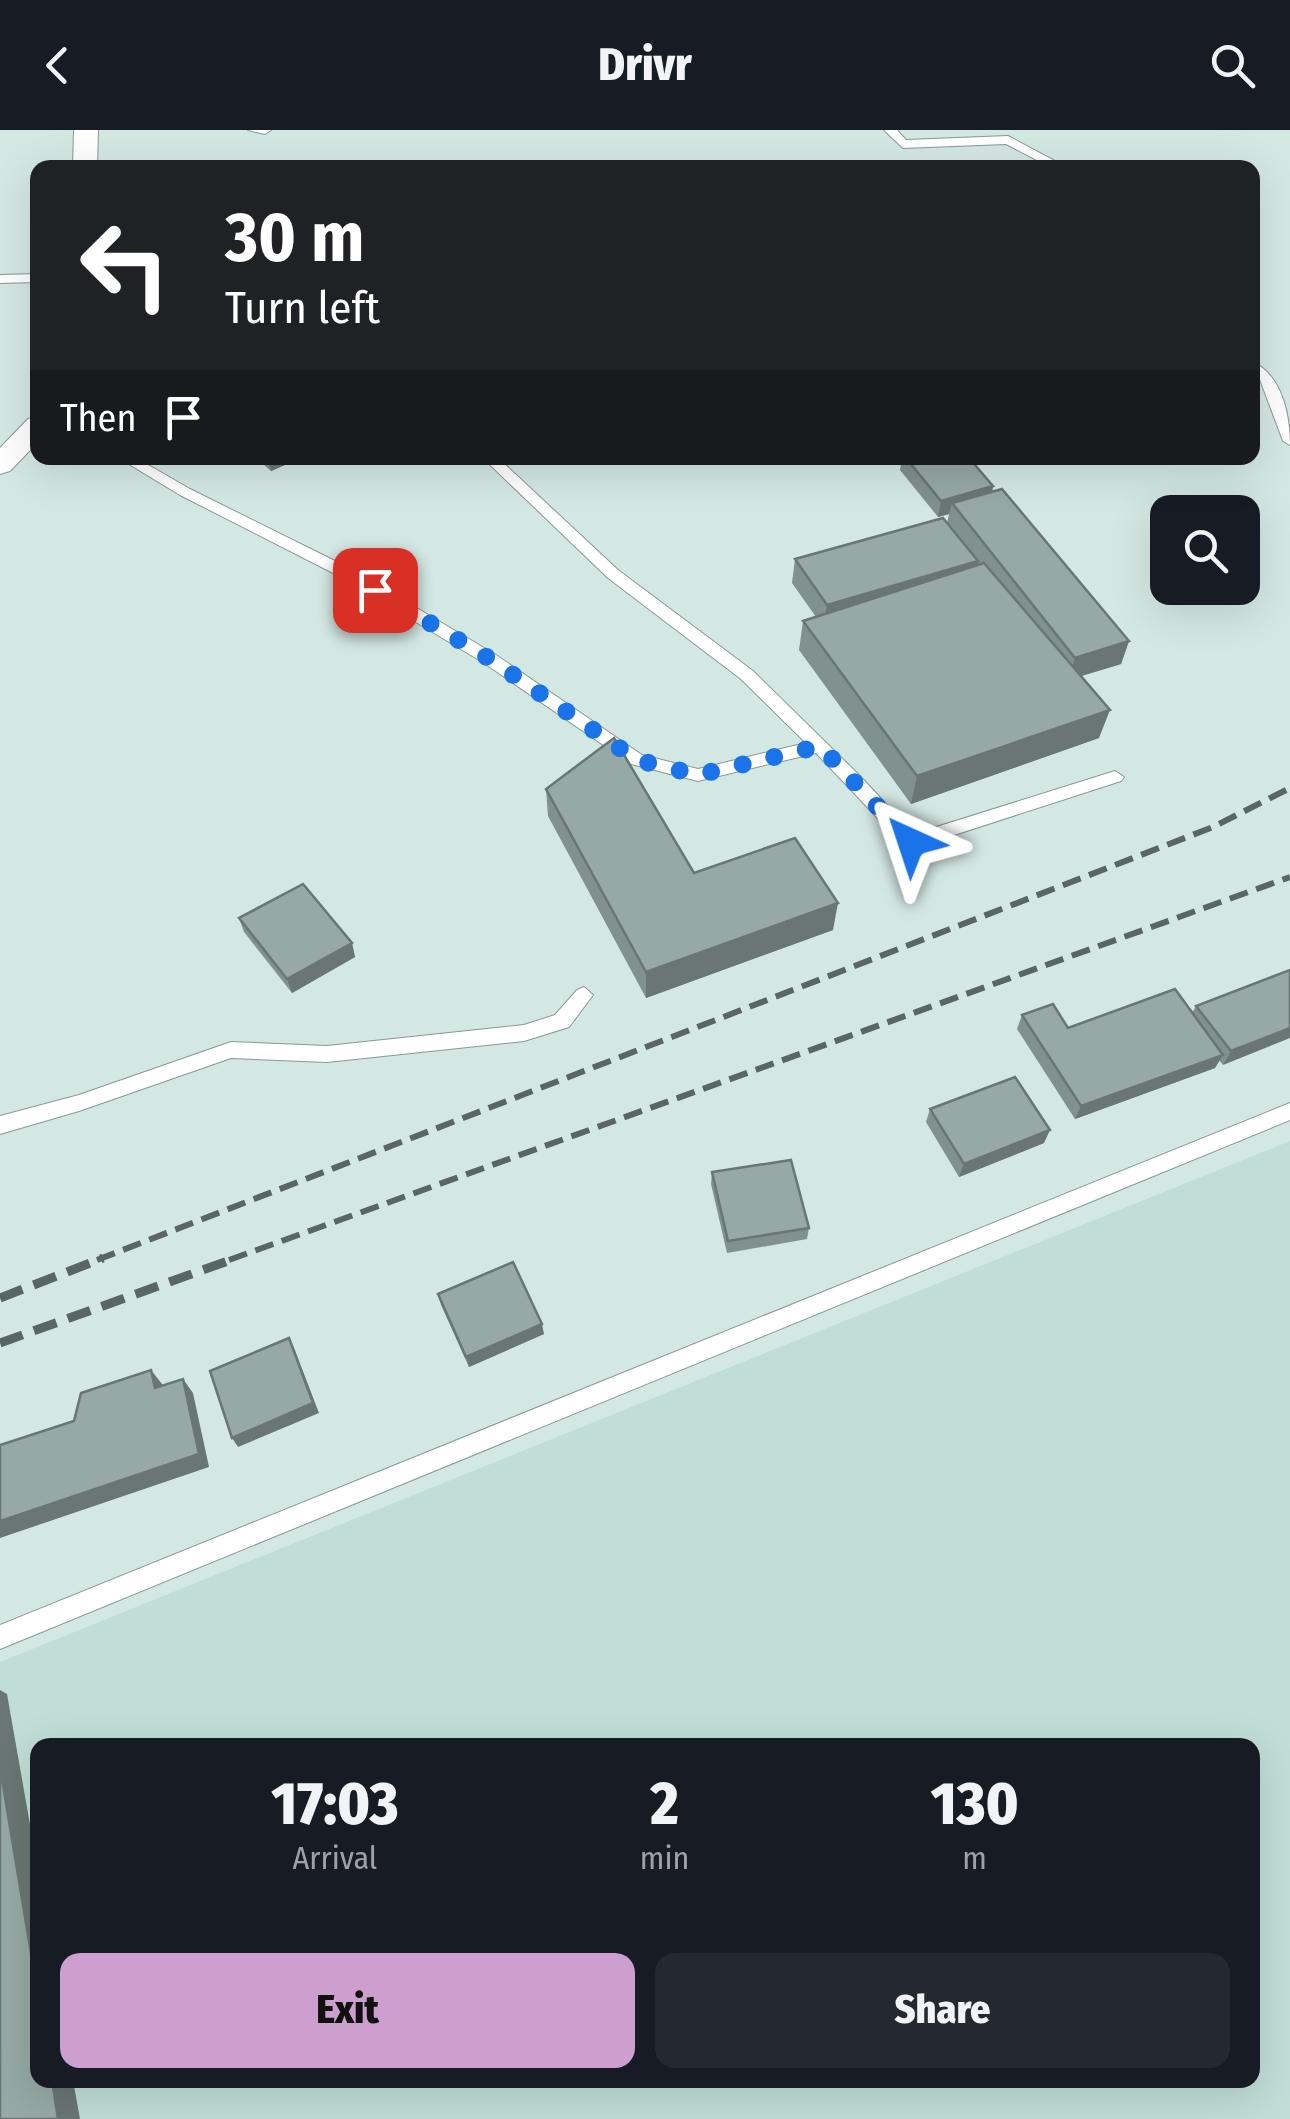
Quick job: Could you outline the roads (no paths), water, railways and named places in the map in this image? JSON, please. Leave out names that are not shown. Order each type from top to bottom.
[{"type":"street","points":[[85,160],[86,130]]},
{"type":"street","points":[[0,465],[30,433]]},
{"type":"lane","points":[[254,130],[265,130]]},
{"type":"lane","points":[[890,130],[903,144],[1008,140],[1047,160]]},
{"type":"lane","points":[[0,279],[30,278]]},
{"type":"lane","points":[[1260,372],[1290,441]]},
{"type":"lane","points":[[138,465],[346,573],[490,659],[637,760],[698,775],[820,746]]},
{"type":"lane","points":[[497,465],[613,574],[747,674],[911,842],[1115,778]]},
{"type":"lane","points":[[0,1125],[231,1050],[327,1054],[524,1033],[562,1021],[584,995]]},
{"type":"lane","points":[[0,1638],[1290,1111]]},
{"type":"railway","points":[[97,1260],[1213,827],[1290,788]]},
{"type":"railway","points":[[229,1260],[1290,877]]},
{"type":"railway","points":[[0,1298],[103,1258]]},
{"type":"railway","points":[[0,1343],[236,1258]]}]
